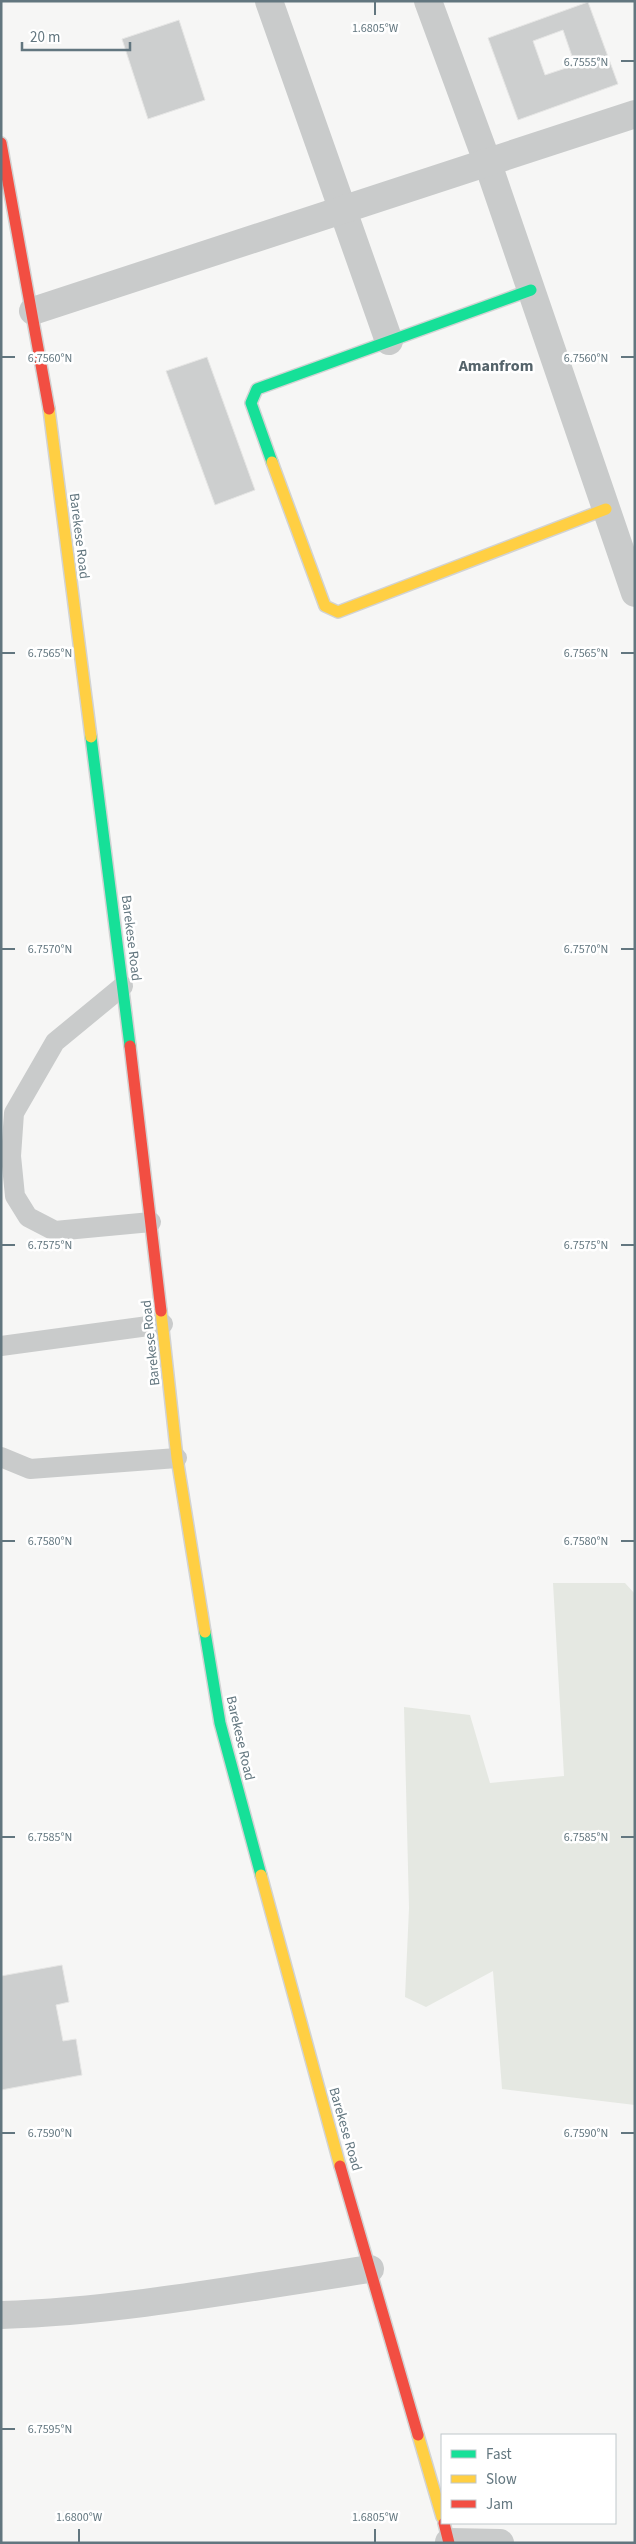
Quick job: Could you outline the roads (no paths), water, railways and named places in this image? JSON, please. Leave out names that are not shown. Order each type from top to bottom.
[{"type":"main road","name":"Barekese Road","points":[[1,143],[47,396],[151,1222],[177,1458],[220,1723],[329,2127],[441,2514]]},
{"type":"main road","points":[[531,290],[258,389],[251,403],[326,606],[338,612],[606,509]]},
{"type":"street","points":[[269,1],[389,341]]},
{"type":"street","points":[[428,1],[488,164],[635,593]]},
{"type":"street","points":[[33,311],[488,164],[635,114]]},
{"type":"street","points":[[1,2314],[53,2313],[117,2306],[370,2269]]},
{"type":"street","points":[[446,2531],[500,2543]]},
{"type":"lane","points":[[122,986],[55,1042],[14,1113],[11,1156],[14,1188],[16,1196],[28,1217],[54,1231],[151,1222]]},
{"type":"lane","points":[[1,1346],[163,1324]]},
{"type":"lane","points":[[1,1457],[30,1469],[177,1458]]},
{"type":"district","name":"Amanfrom","points":[[496,365]]}]
